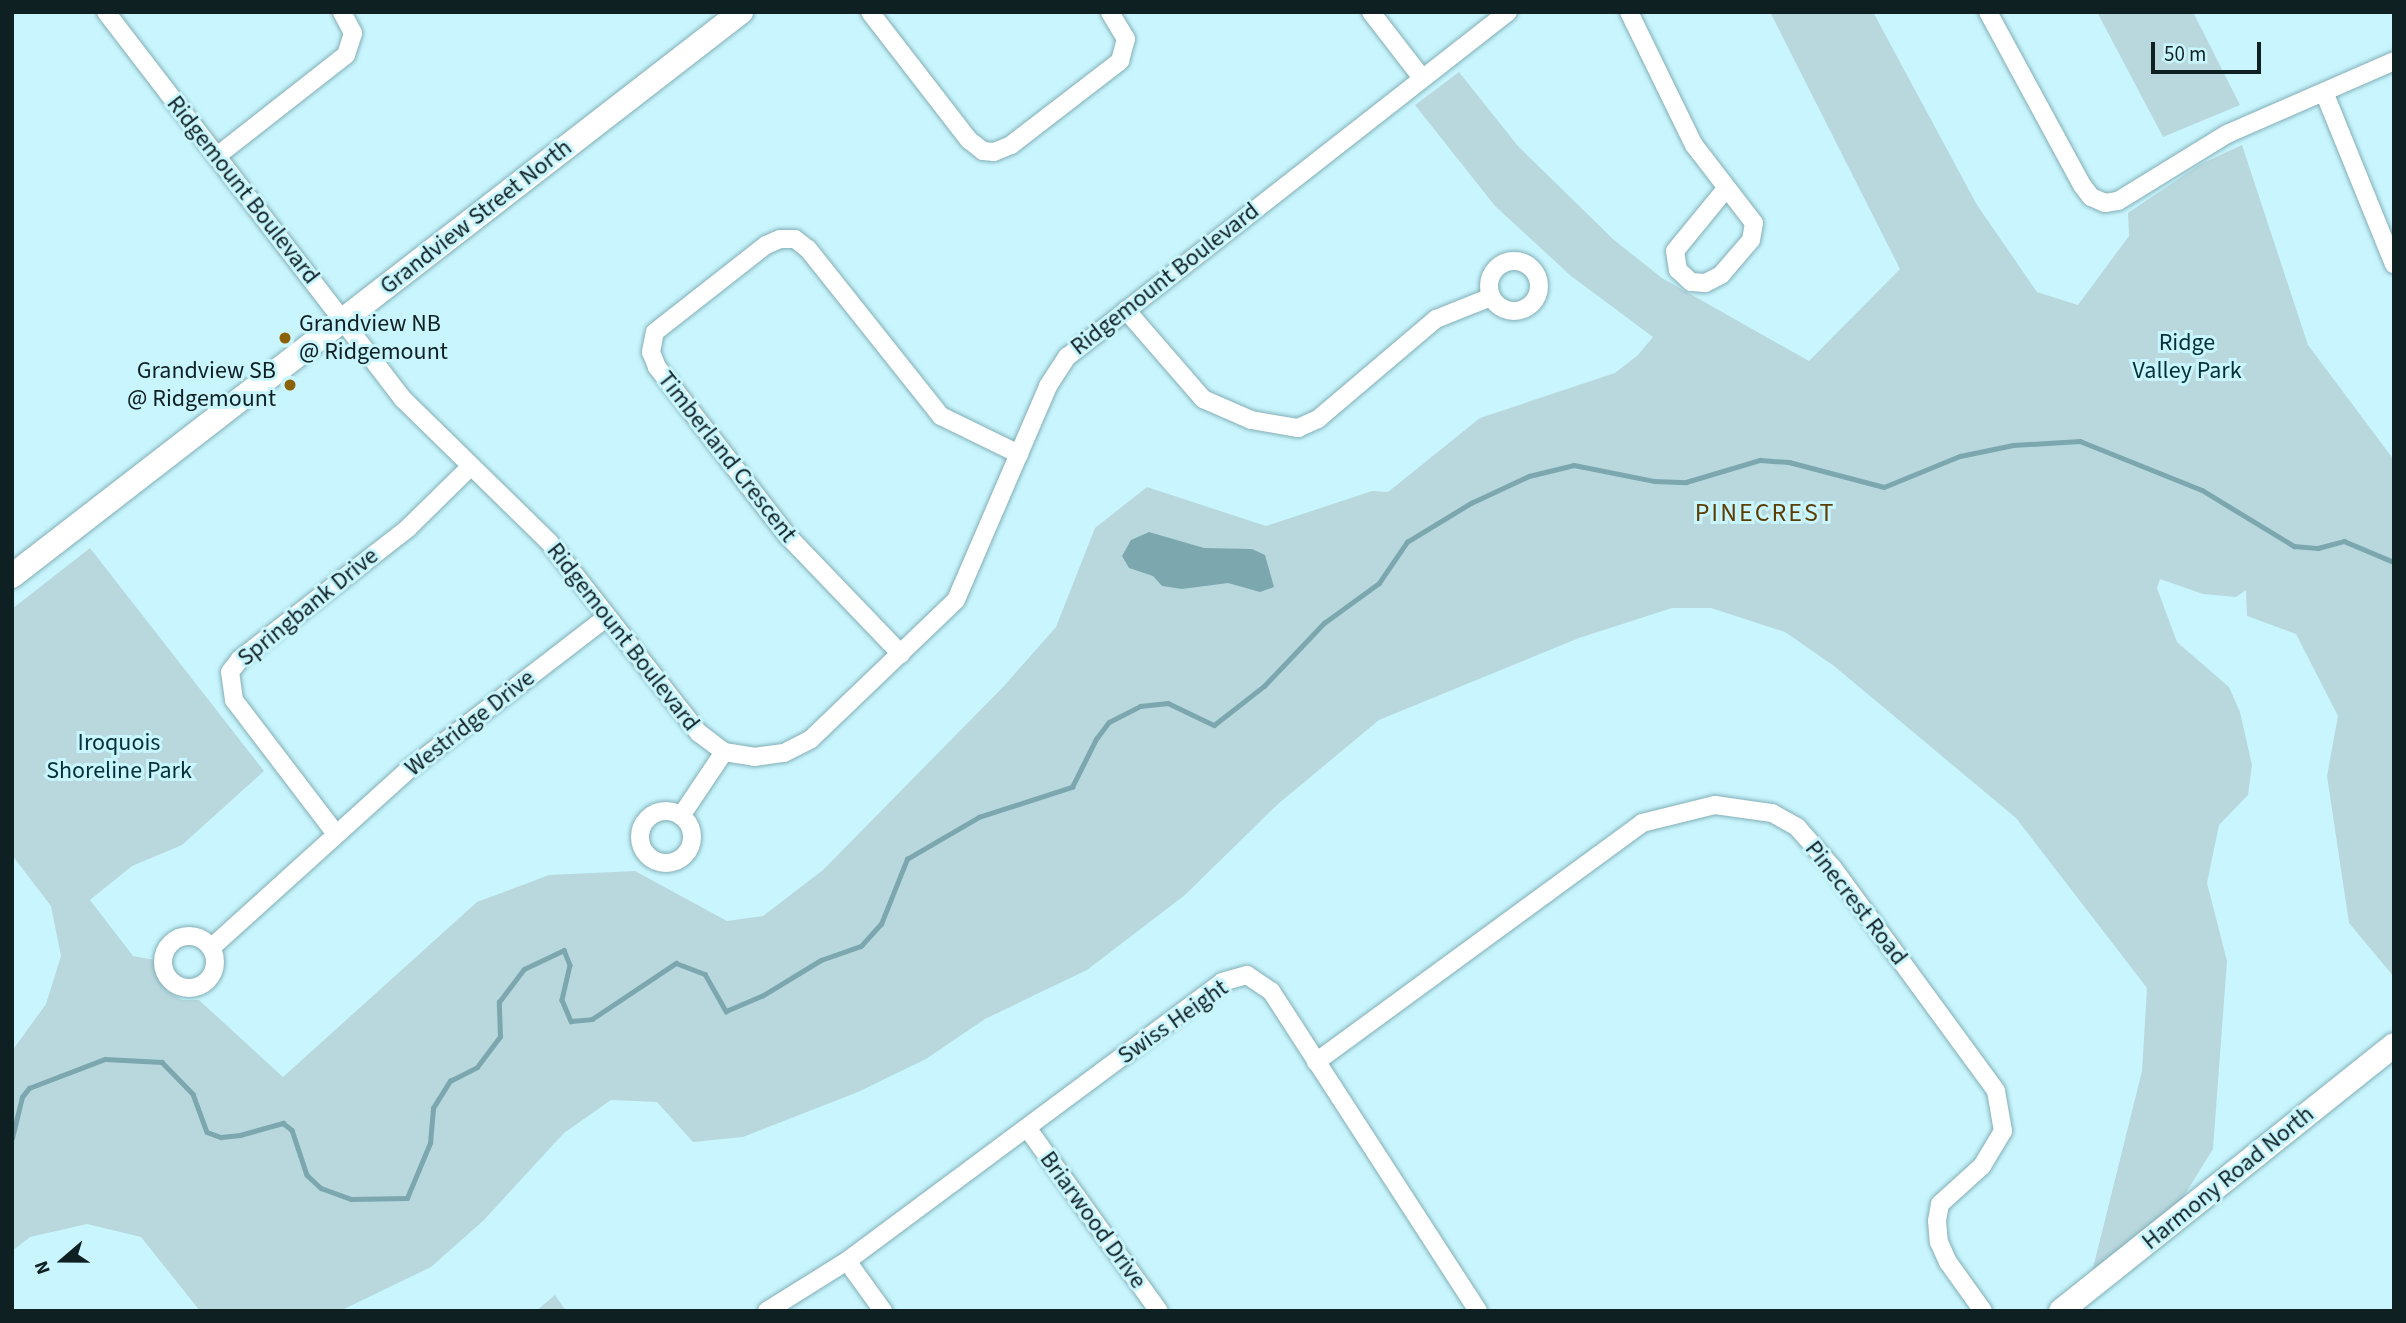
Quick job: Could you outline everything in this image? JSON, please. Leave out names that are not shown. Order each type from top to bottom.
[{"type":"street","name":"Ridgemount Boulevard","points":[[106,12],[410,407],[549,542],[693,727],[724,752],[766,757],[802,745],[901,654],[964,588],[1056,369],[1125,310],[1508,12]]},
{"type":"street","points":[[217,156],[346,55],[352,33],[342,12]]},
{"type":"street","name":"Grandview Street North","points":[[12,576],[741,12]]},
{"type":"street","points":[[870,12],[969,141],[983,151],[994,152],[1011,145],[1120,61],[1126,39],[1110,12]]},
{"type":"street","points":[[1371,12],[1422,78]]},
{"type":"street","points":[[1629,12],[1694,145],[1725,190],[1752,217],[1751,240],[1716,279],[1691,282],[1678,270],[1675,251],[1725,190]]},
{"type":"street","points":[[1989,12],[2082,185],[2091,197],[2105,203],[2118,201],[2227,134],[2394,61]]},
{"type":"street","points":[[2324,92],[2394,264]]},
{"type":"street","name":"Timberland Crescent","points":[[901,654],[786,534],[656,367],[651,352],[655,332],[766,245],[794,239],[808,249],[941,416],[1019,454]]},
{"type":"street","points":[[1125,310],[1186,383],[1210,404],[1251,420],[1298,428],[1318,419],[1436,319],[1491,297]]},
{"type":"street","name":"Springbank Drive","points":[[337,834],[234,700],[230,673],[240,659],[408,528],[471,466]]},
{"type":"street","name":"Westridge Drive","points":[[211,948],[407,771],[607,617]]},
{"type":"street","points":[[681,816],[724,752]]},
{"type":"street","name":"Pinecrest Road","points":[[1316,1062],[1642,823],[1715,805],[1772,813],[1797,827],[1833,868],[1996,1091],[2003,1131],[1982,1166],[1940,1203],[1937,1221],[1939,1242],[1948,1262],[1983,1311]]},
{"type":"street","name":"Swiss Height","points":[[767,1311],[847,1261],[1028,1129],[1222,982],[1247,975],[1270,991],[1478,1311]]},
{"type":"street","name":"Harmony Road North","points":[[2061,1311],[2394,1045]]},
{"type":"street","name":"Briarwood Drive","points":[[1028,1129],[1159,1311]]},
{"type":"street","points":[[847,1261],[883,1311]]},
{"type":"green space","points":[[1770,12],[1873,12],[1977,205],[2037,292],[2078,305],[2129,236],[2128,213],[2199,165],[2242,145],[2308,345],[2394,460],[2394,977],[2349,923],[2327,776],[2338,716],[2296,634],[2247,616],[2246,590],[2236,597],[2203,594],[2160,579],[2157,588],[2177,642],[2229,687],[2240,712],[2252,765],[2248,795],[2219,825],[2207,883],[2227,961],[2213,1149],[2151,1249],[2092,1272],[2142,1071],[2147,988],[2016,818],[1834,666],[1785,632],[1711,608],[1672,608],[1579,638],[1379,720],[1278,804],[1185,895],[1087,970],[985,1019],[926,1059],[858,1092],[743,1137],[693,1142],[657,1102],[611,1100],[564,1133],[483,1221],[431,1267],[340,1311],[200,1311],[141,1237],[87,1224],[30,1237],[12,1251],[12,1051],[46,1004],[61,956],[51,906],[12,855],[12,609],[90,548],[264,771],[182,845],[132,866],[90,900],[133,956],[155,960],[167,991],[182,1000],[199,1000],[283,1077],[477,902],[549,875],[635,871],[727,921],[763,916],[823,870],[1003,687],[1056,627],[1095,528],[1147,487],[1266,526],[1372,491],[1388,492],[1480,418],[1615,373],[1638,355],[1653,337],[1571,276],[1495,206],[1415,105],[1459,72],[1518,146],[1614,240],[1662,278],[1809,361],[1900,269]]},
{"type":"green space","points":[[2097,12],[2193,12],[2240,105],[2163,137]]},
{"type":"green space","points":[[555,1295],[566,1311],[536,1311]]},
{"type":"shaded area","points":[[1149,532],[1204,548],[1252,549],[1265,555],[1274,587],[1260,592],[1228,583],[1182,589],[1162,586],[1153,576],[1129,568],[1122,556],[1131,540]]},
{"type":"waterway","points":[[12,1138],[22,1097],[29,1088],[105,1059],[162,1062],[193,1094],[207,1132],[221,1137],[240,1135],[283,1123],[292,1130],[307,1175],[321,1188],[351,1199],[407,1198],[430,1143],[433,1108],[450,1081],[477,1067],[500,1037],[499,1002],[524,969],[564,950],[570,965],[562,1000],[571,1021],[592,1019],[676,963],[705,974],[726,1011],[762,996],[821,960],[861,946],[881,924],[907,859],[979,817],[1072,787],[1096,739],[1109,722],[1140,706],[1168,703],[1214,725],[1264,686],[1324,623],[1379,583],[1407,542],[1471,503],[1529,476],[1574,465],[1654,481],[1686,482],[1760,460],[1789,462],[1884,487],[1960,456],[2013,445],[2080,441],[2202,490],[2294,546],[2318,548],[2344,541],[2394,562]]},
{"type":"place","name":"Grandview NB @ Ridgemount","points":[[285,338]]},
{"type":"place","name":"Grandview SB @ Ridgemount","points":[[290,385]]},
{"type":"district","name":"PINECREST","points":[[1765,513]]},
{"type":"park label","name":"Ridge Valley Park","points":[[2187,357]]},
{"type":"park label","name":"Iroquois Shoreline Park","points":[[119,757]]}]
